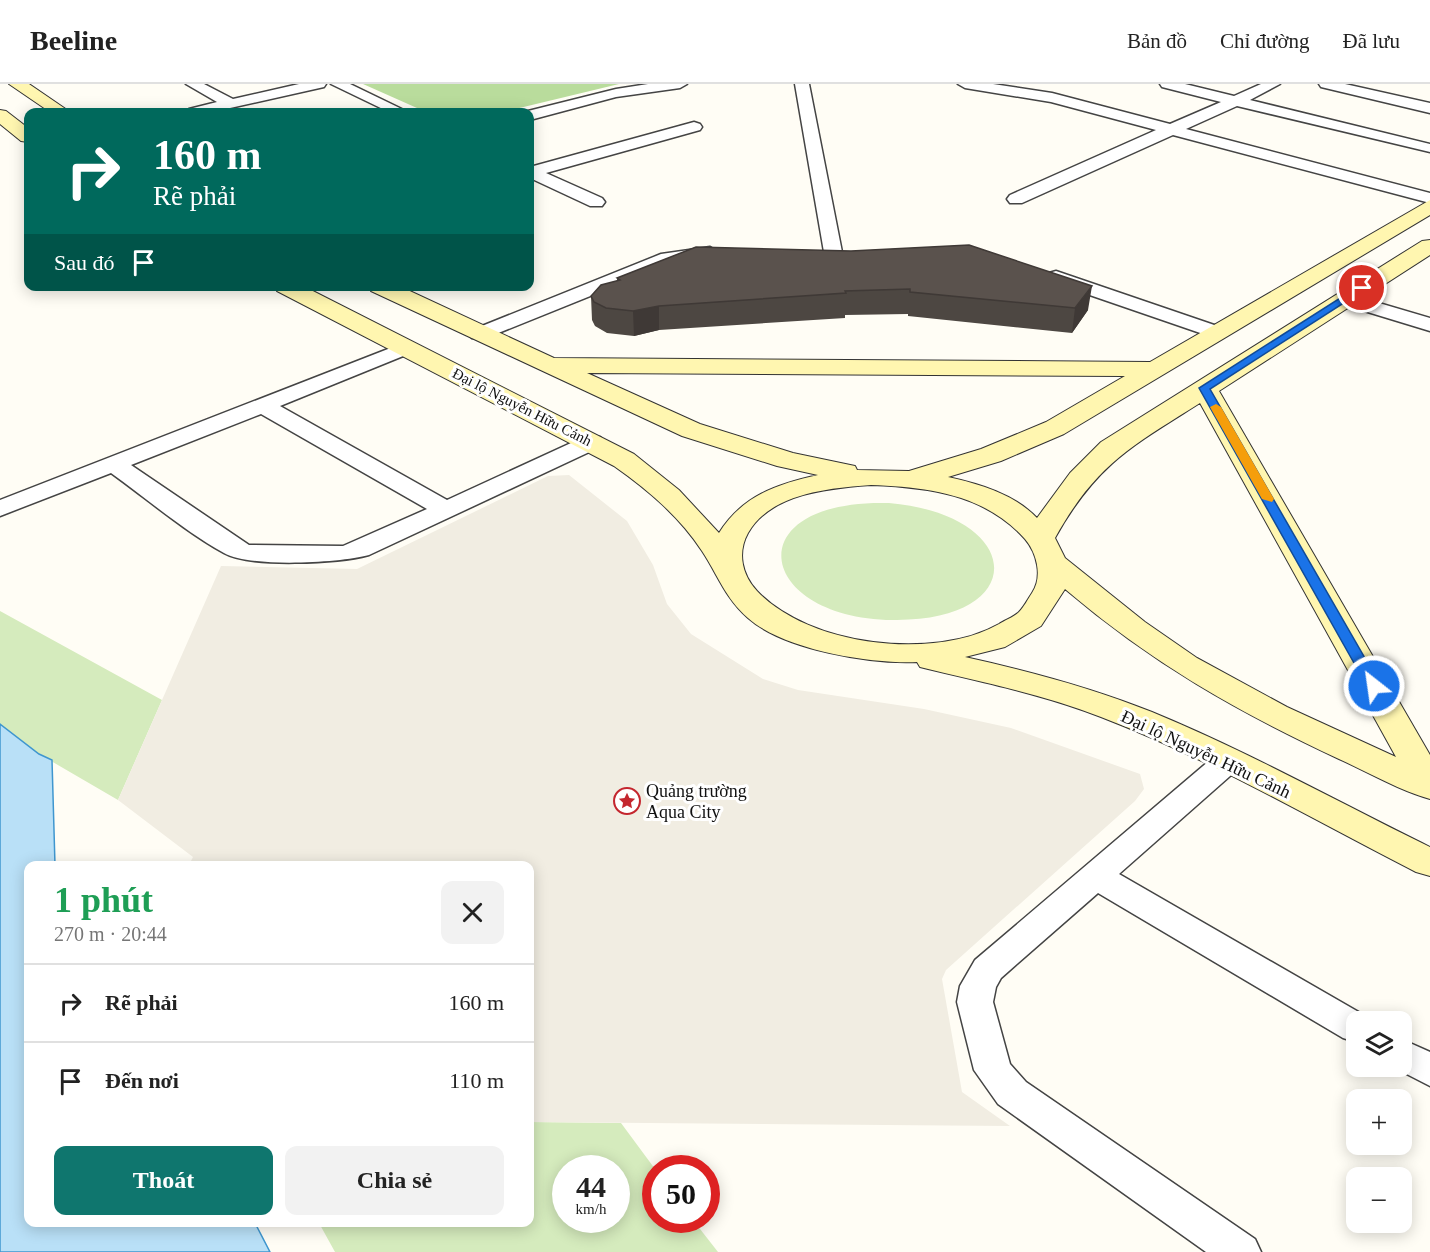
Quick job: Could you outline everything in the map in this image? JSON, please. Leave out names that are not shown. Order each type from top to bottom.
[{"type":"main road","points":[[17,84],[55,108]]},
{"type":"main road","points":[[0,115],[24,134]]},
{"type":"main road","points":[[912,479],[1024,443],[1076,417],[1430,206]]},
{"type":"main road","points":[[901,654],[963,648],[1013,629],[1031,616],[1044,602],[1053,578],[1046,550],[1062,499],[1095,461],[1127,437],[1430,246]]},
{"type":"main road","name":"Đại lộ Nguyễn Hữu Cảnh","points":[[295,291],[624,460],[673,497],[708,535],[745,600],[783,628],[838,647],[901,654],[1015,678],[1078,698],[1168,732],[1430,863]]},
{"type":"main road","points":[[389,291],[667,420],[720,441],[787,460],[871,477],[912,479],[952,486],[988,500],[1018,517],[1046,550],[1131,628],[1186,665],[1256,704],[1430,786]]},
{"type":"main road","points":[[546,365],[1155,369]]},
{"type":"main road","points":[[1205,388],[1430,786]]},
{"type":"main road","points":[[728,568],[727,552],[732,536],[741,522],[764,504],[794,489],[818,483],[871,477]]},
{"type":"street","points":[[193,84],[232,104]]},
{"type":"street","points":[[213,108],[319,84]]},
{"type":"street","points":[[338,84],[391,108]]},
{"type":"street","points":[[534,114],[616,93],[680,84]]},
{"type":"street","points":[[802,84],[833,252]]},
{"type":"street","points":[[965,84],[1036,95],[1430,198]]},
{"type":"street","points":[[1167,84],[1427,148]]},
{"type":"street","points":[[1016,200],[1273,84]]},
{"type":"street","points":[[1326,84],[1430,108]]},
{"type":"street","points":[[534,171],[694,127]]},
{"type":"street","points":[[534,174],[596,202]]},
{"type":"street","points":[[809,253],[857,252]]},
{"type":"street","points":[[479,334],[672,256],[727,253]]},
{"type":"street","points":[[1037,270],[1216,332]]},
{"type":"street","points":[[1345,299],[1430,326]]},
{"type":"street","points":[[0,509],[406,348]]},
{"type":"street","points":[[262,405],[446,510]]},
{"type":"street","points":[[113,464],[240,552],[352,553],[592,442]]},
{"type":"street","points":[[1227,762],[988,969],[978,986],[975,1002],[993,1070],[1012,1093],[1240,1252]]},
{"type":"street","points":[[1095,876],[1346,1022]]},
{"type":"street","points":[[1412,1060],[1430,1071]]},
{"type":"green space","points":[[363,84],[619,84],[520,108],[417,108]]},
{"type":"green space","points":[[889,503],[934,512],[967,527],[987,546],[994,567],[989,587],[970,604],[938,616],[893,620],[847,614],[812,600],[790,581],[782,559],[786,538],[805,519],[839,507]]},
{"type":"green space","points":[[0,611],[162,700],[118,800],[39,754],[0,724]]},
{"type":"green space","points":[[534,1122],[621,1123],[645,1155],[642,1155],[642,1233],[703,1233],[718,1252],[335,1252],[321,1227],[534,1227]]},
{"type":"shaded area","name":"Quảng trường Aqua City","points":[[569,475],[627,521],[653,565],[667,604],[691,634],[763,679],[798,690],[924,709],[1011,728],[1140,774],[1144,789],[1135,801],[946,970],[942,979],[962,1092],[1010,1126],[534,1122],[534,861],[191,861],[193,857],[118,800],[221,566],[357,569],[548,476]]},
{"type":"water","points":[[0,724],[39,754],[52,760],[55,861],[24,861],[24,1227],[257,1227],[270,1252],[0,1252]]},
{"type":"building","points":[[969,245],[1092,286],[1075,308],[910,292],[910,289],[845,291],[846,293],[659,306],[633,311],[606,308],[594,302],[591,296],[601,285],[620,280],[617,278],[696,247],[851,251]]},
{"type":"slow traffic","points":[[1216,407],[1268,499]]},
{"type":"place","name":"Quảng trường Aqua City","points":[[627,801]]},
{"type":"route","points":[[1362,288],[1205,388],[1374,686]]}]
